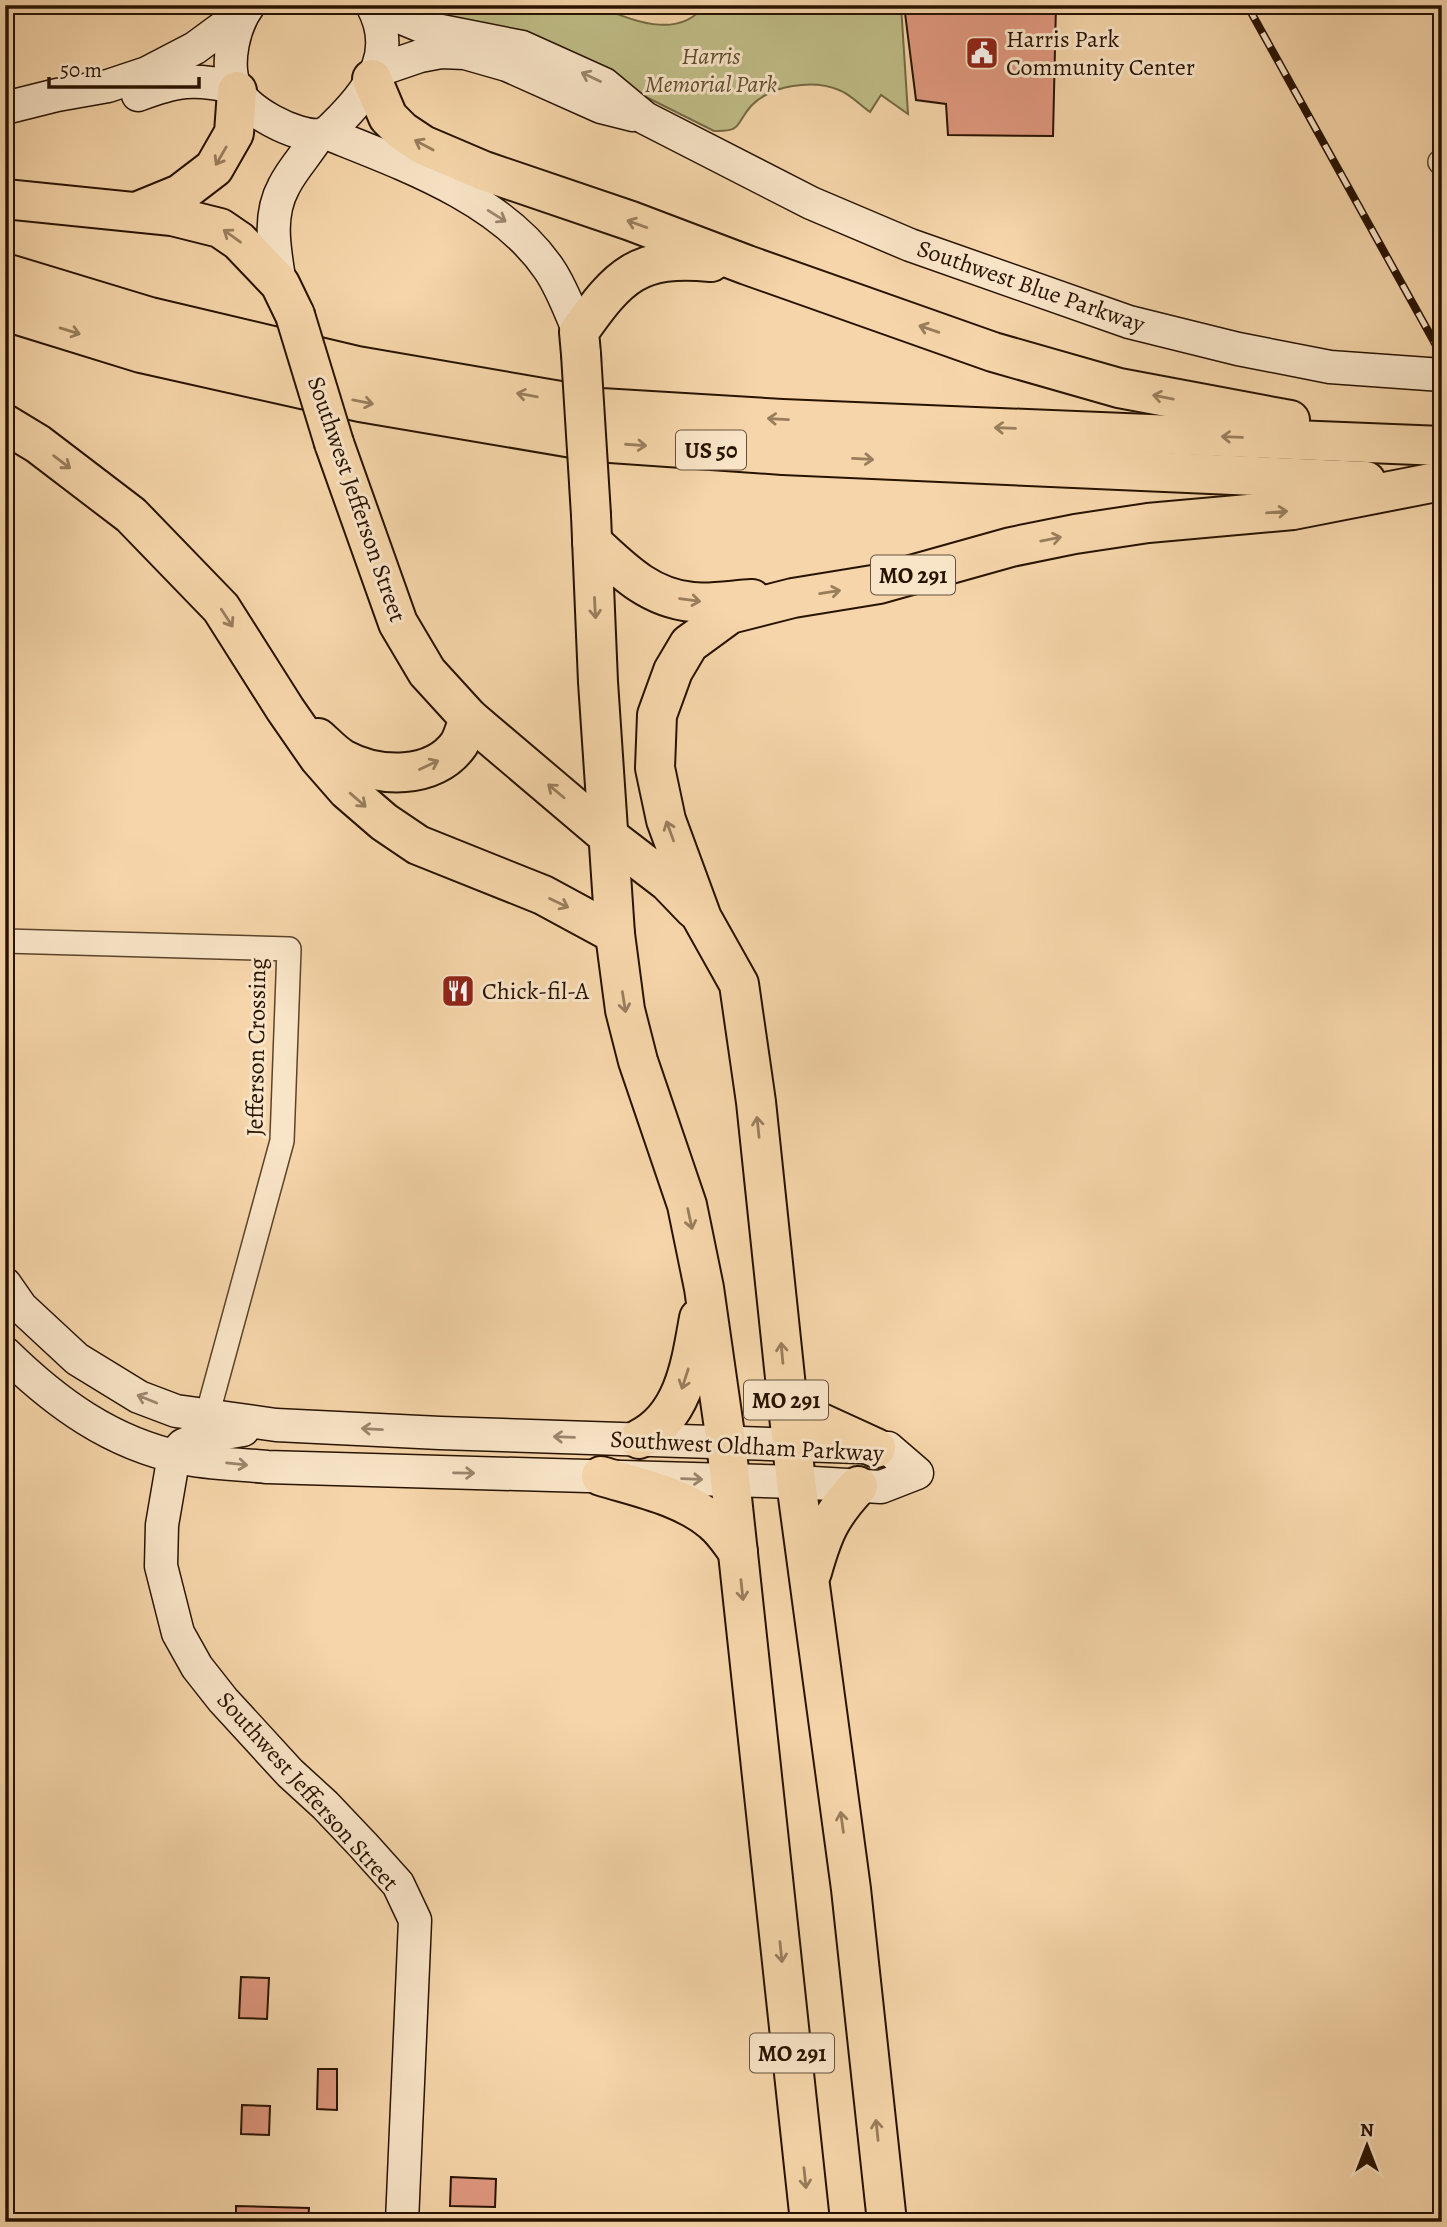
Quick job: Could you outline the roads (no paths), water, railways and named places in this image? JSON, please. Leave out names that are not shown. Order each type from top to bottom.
[{"type":"highway","points":[[374,75],[388,117],[402,131],[423,145],[484,171],[631,221],[993,352],[1119,388],[1432,445]]},
{"type":"highway","points":[[135,212],[180,194],[214,168],[234,133],[236,89]]},
{"type":"highway","points":[[5,199],[172,216],[220,228],[239,241],[287,299]]},
{"type":"highway","points":[[580,343],[614,287],[628,275],[660,261],[747,265]]},
{"type":"highway","name":"US 50","points":[[5,273],[150,317],[357,366],[601,408],[782,419],[1432,445]]},
{"type":"highway","name":"Southwest Jefferson Street","points":[[287,299],[334,443],[398,622],[427,672],[470,718],[608,836],[668,882],[702,918]]},
{"type":"highway","name":"US 50","points":[[5,311],[141,353],[347,399],[596,442],[783,455],[1436,484]]},
{"type":"highway","name":"MO 291","points":[[580,343],[615,934],[625,1010],[638,1061],[687,1205],[704,1288],[726,1441],[810,2222]]},
{"type":"highway","points":[[5,424],[37,444],[131,515],[221,608],[319,758],[347,790],[384,822],[418,845],[543,895],[615,934]]},
{"type":"highway","name":"MO 291","points":[[887,2222],[852,1889],[791,1444],[757,1115],[739,984],[702,918],[666,820],[655,768],[657,715],[673,671],[689,644],[730,614],[793,598],[879,584],[1011,547],[1075,534],[1148,523],[1293,510],[1436,484]]},
{"type":"highway","name":"MO 291","points":[[591,528],[642,586],[662,596],[693,602],[793,598]]},
{"type":"highway","points":[[285,709],[342,758],[377,771],[400,773],[428,767],[446,756],[458,744],[470,718]]},
{"type":"highway","points":[[639,1439],[661,1426],[679,1397],[693,1355],[704,1288]]},
{"type":"highway","points":[[786,1403],[817,1421],[876,1448]]},
{"type":"highway","points":[[601,1476],[689,1506],[711,1520],[738,1552]]},
{"type":"highway","points":[[810,1581],[823,1535],[838,1508],[858,1486]]},
{"type":"street","points":[[372,6],[379,18],[382,49],[374,75]]},
{"type":"street","name":"Southwest Blue Parkway","points":[[372,6],[426,29],[522,47],[604,84],[645,118],[737,168],[811,203],[910,246],[1129,322],[1238,349],[1330,367],[1442,375]]},
{"type":"street","points":[[236,89],[232,60],[234,43],[247,8]]},
{"type":"street","points":[[7,107],[108,86],[147,73],[195,48],[247,8]]},
{"type":"street","name":"Southwest Blue Parkway","points":[[374,75],[430,54],[465,53],[507,65],[601,107],[645,118]]},
{"type":"street","name":"Southwest Jefferson Street","points":[[287,299],[273,226],[276,206],[284,186],[322,134],[358,100],[374,75]]},
{"type":"street","points":[[7,107],[58,111],[134,96],[183,81],[197,80],[236,89],[267,119],[286,128],[322,134],[388,158],[435,180],[508,223],[549,270],[580,343]]},
{"type":"street","name":"Jefferson Crossing","points":[[5,941],[289,949],[282,1141],[206,1416]]},
{"type":"street","name":"Southwest Oldham Parkway","points":[[5,1284],[21,1307],[77,1359],[139,1396],[176,1411],[276,1424],[440,1433],[888,1448],[917,1473],[881,1487],[796,1482],[267,1467],[174,1455],[125,1440],[66,1407],[5,1353]]},
{"type":"street","points":[[66,1407],[163,1427],[194,1424],[206,1416]]},
{"type":"street","points":[[174,1455],[183,1445],[201,1437],[276,1424]]},
{"type":"street","name":"Southwest Jefferson Street","points":[[174,1455],[162,1525],[161,1566],[178,1633],[197,1667],[223,1700],[290,1773],[363,1844],[398,1884],[415,1920],[402,2222]]},
{"type":"railway","points":[[1247,5],[1442,356]]},
{"type":"place","name":"Harris Park Community Center","points":[[982,53]]},
{"type":"place","name":"Chick-fil-A","points":[[458,991]]},
{"type":"park label","name":"Harris Memorial Park","points":[[711,70]]}]
